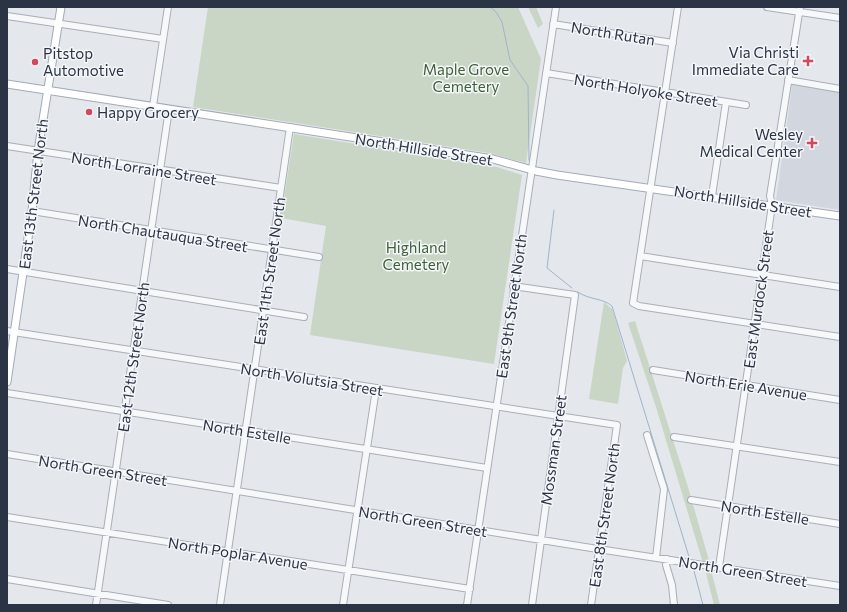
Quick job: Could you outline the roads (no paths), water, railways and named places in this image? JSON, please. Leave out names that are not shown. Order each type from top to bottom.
[{"type":"main road","name":"East 13th Street North","points":[[7,382],[11,332],[23,272],[32,211],[38,151],[61,7]]},
{"type":"main road","name":"North Hillside Street","points":[[7,84],[494,159],[531,170],[840,216]]},
{"type":"street","points":[[153,106],[168,7]]},
{"type":"street","name":"East 9th Street North","points":[[467,605],[556,7]]},
{"type":"street","points":[[678,7],[633,303],[646,307],[840,337]]},
{"type":"street","points":[[767,7],[800,9],[840,18]]},
{"type":"street","name":"East Murdock Street","points":[[719,567],[772,205],[770,196],[800,9]]},
{"type":"street","points":[[7,16],[163,39]]},
{"type":"street","name":"North Rutan","points":[[553,24],[673,43]]},
{"type":"street","name":"North Holyoke Street","points":[[546,73],[746,105]]},
{"type":"street","points":[[788,80],[840,89]]},
{"type":"street","points":[[712,196],[726,102]]},
{"type":"street","name":"East 12th Street North","points":[[96,605],[169,109]]},
{"type":"street","name":"East 11th Street North","points":[[220,605],[290,127]]},
{"type":"street","name":"North Lorraine Street","points":[[7,146],[280,188]]},
{"type":"street","name":"North Chautauqua Street","points":[[32,211],[319,257]]},
{"type":"street","points":[[640,256],[840,288]]},
{"type":"street","points":[[7,269],[304,317]]},
{"type":"street","name":"Mossman Street","points":[[514,286],[574,295],[532,605]]},
{"type":"street","name":"North Volutsia Street","points":[[11,332],[617,425]]},
{"type":"street","name":"North Erie Avenue","points":[[653,370],[840,400]]},
{"type":"street","points":[[343,605],[376,389]]},
{"type":"street","name":"North Estelle","points":[[7,393],[487,468]]},
{"type":"street","name":"East 8th Street North","points":[[591,605],[617,425]]},
{"type":"street","points":[[674,437],[840,462]]},
{"type":"street","points":[[648,438],[664,489],[656,558]]},
{"type":"street","name":"North Green Street","points":[[7,454],[541,540],[840,586]]},
{"type":"street","name":"North Estelle","points":[[691,500],[840,524]]},
{"type":"street","name":"North Poplar Avenue","points":[[7,517],[470,589]]},
{"type":"street","points":[[667,559],[666,565],[672,585],[674,605]]},
{"type":"street","points":[[7,579],[168,605]]},
{"type":"waterway","points":[[490,7],[496,12],[502,22],[510,60],[528,86],[529,160]]},
{"type":"waterway","points":[[554,210],[547,268],[572,288]]},
{"type":"waterway","points":[[578,292],[582,295],[608,303],[612,306],[690,560]]},
{"type":"waterway","points":[[693,567],[703,605]]},
{"type":"place","name":"Via Christi Immediate Care","points":[[808,61]]},
{"type":"place","name":"Pitstop Automotive","points":[[35,62]]},
{"type":"place","name":"Happy Grocery","points":[[89,112]]},
{"type":"place","name":"Wesley Medical Center","points":[[812,143]]},
{"type":"park label","name":"Maple Grove Cemetery","points":[[466,78]]},
{"type":"park label","name":"Highland Cemetery","points":[[416,256]]}]
